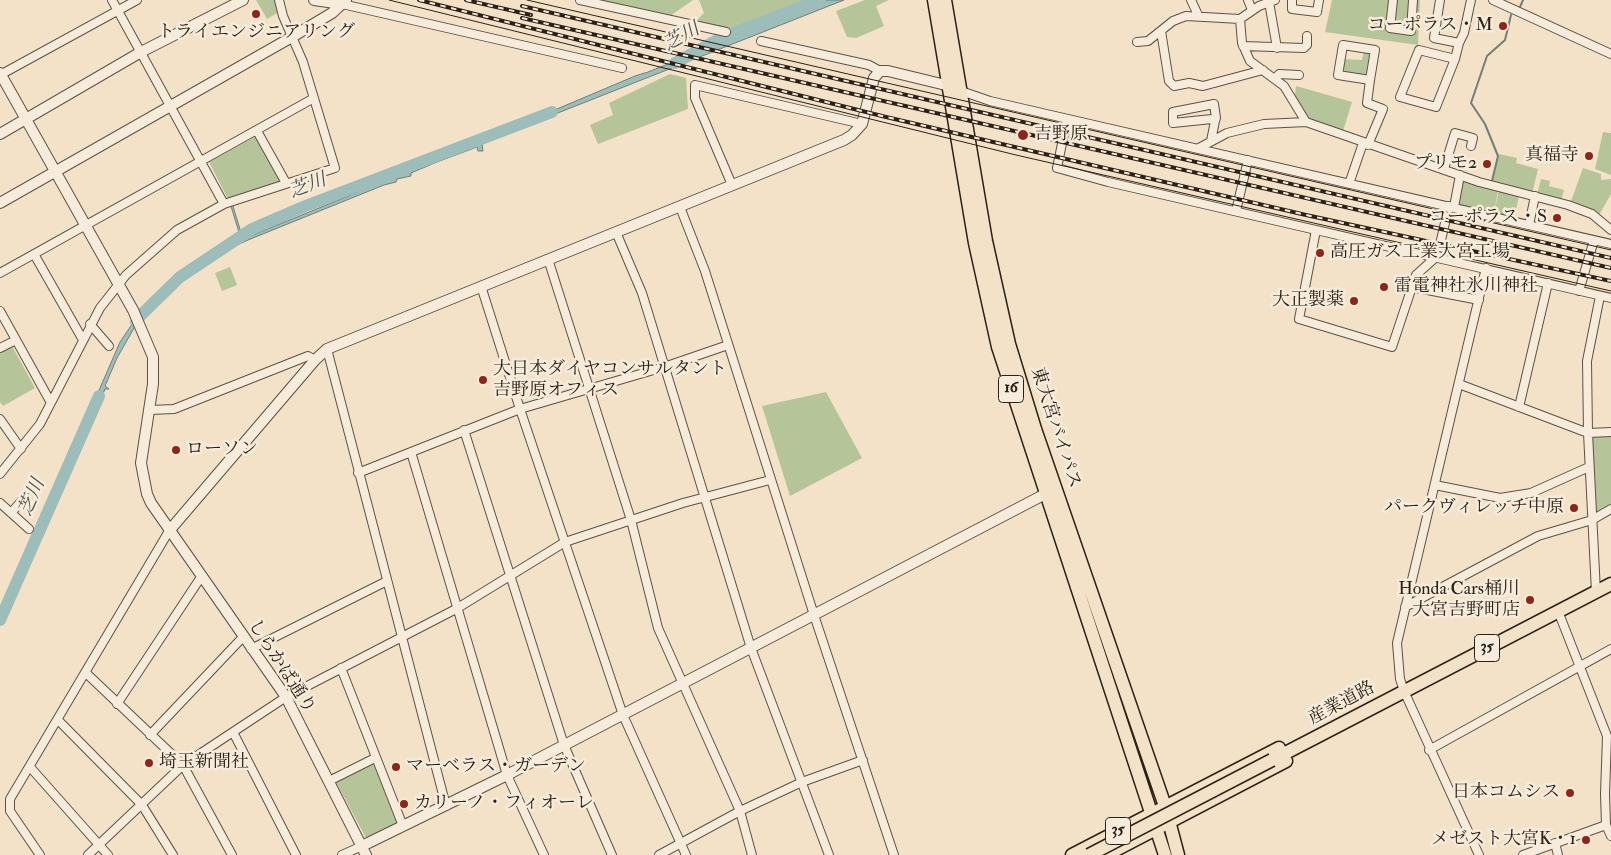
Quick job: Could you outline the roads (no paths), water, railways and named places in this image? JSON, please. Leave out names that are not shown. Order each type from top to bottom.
[{"type":"main road","name":"東大宮バイパス","points":[[934,0],[956,88],[996,293],[1009,344],[1051,491],[1165,855]]},
{"type":"main road","name":"東大宮バイパス","points":[[945,0],[956,88]]},
{"type":"main road","name":"東大宮バイパス","points":[[1051,491],[1167,814],[1178,855]]},
{"type":"main road","name":"産業道路","points":[[1089,855],[1611,584]]},
{"type":"main road","name":"35","points":[[1106,855],[1157,828],[1167,814],[1331,722],[1364,712]]},
{"type":"main road","name":"35","points":[[1072,855],[1152,813],[1167,814]]},
{"type":"street","points":[[112,0],[224,204]]},
{"type":"street","points":[[0,74],[137,0]]},
{"type":"street","points":[[0,134],[141,52],[243,0]]},
{"type":"street","points":[[0,474],[40,424],[50,402],[60,388],[90,324],[118,282],[177,230],[224,204],[335,168],[303,62],[282,16],[279,0]]},
{"type":"street","points":[[314,0],[344,2],[622,68]]},
{"type":"street","points":[[580,0],[726,32]]},
{"type":"street","points":[[1191,0],[1198,15]]},
{"type":"street","points":[[1248,0],[1252,10]]},
{"type":"street","points":[[1292,0],[1292,10],[1317,12],[1319,0]]},
{"type":"street","points":[[1393,0],[1390,28],[1411,31],[1413,0]]},
{"type":"street","points":[[1440,0],[1434,38],[1459,43]]},
{"type":"street","points":[[1456,60],[1419,50],[1400,97],[1436,107],[1456,60],[1471,0]]},
{"type":"street","points":[[1493,0],[1611,54]]},
{"type":"street","points":[[1137,42],[1148,41],[1179,18],[1198,15],[1240,19],[1252,10],[1272,1],[1277,48]]},
{"type":"street","points":[[0,203],[56,173],[292,37],[344,2]]},
{"type":"street","points":[[1240,19],[1243,46],[1250,62],[1284,86],[1293,97],[1306,122]]},
{"type":"street","points":[[1161,31],[1169,81],[1174,86],[1189,83],[1203,86],[1263,70]]},
{"type":"street","points":[[1243,46],[1304,48],[1308,45],[1307,36]]},
{"type":"street","points":[[761,42],[956,88],[990,101],[1611,244]]},
{"type":"street","points":[[1349,184],[1383,109],[1367,103],[1374,50],[1343,45],[1338,75],[1370,80]]},
{"type":"street","points":[[40,855],[10,811],[10,799],[169,532],[315,360],[327,349],[844,140],[852,135],[862,124],[874,78],[880,71]]},
{"type":"street","name":"しらかば通り","points":[[0,74],[118,282],[143,330],[154,368],[150,410],[142,450],[142,473],[147,494],[169,532],[286,697],[364,850]]},
{"type":"street","points":[[1275,79],[1279,74],[1299,75]]},
{"type":"street","points":[[732,185],[695,98],[695,85],[862,124]]},
{"type":"street","points":[[0,273],[314,98]]},
{"type":"street","points":[[1211,140],[1216,118],[1214,104],[1173,112],[1173,123],[1212,119],[1215,121]]},
{"type":"street","points":[[1067,119],[1057,168],[1108,182],[1611,298]]},
{"type":"street","points":[[1198,148],[1227,132],[1264,124],[1306,122],[1444,170],[1592,214],[1611,230]]},
{"type":"street","points":[[257,131],[286,184]]},
{"type":"street","points":[[1444,170],[1455,133],[1473,138],[1471,146]]},
{"type":"street","points":[[1236,211],[1248,160]]},
{"type":"street","points":[[1316,230],[1299,319],[1392,347],[1416,276],[1436,257],[1460,175]]},
{"type":"street","points":[[1529,225],[1535,196]]},
{"type":"street","points":[[680,206],[705,271],[770,480],[894,855]]},
{"type":"street","points":[[616,232],[642,293],[751,648],[829,855]]},
{"type":"street","points":[[1580,291],[1594,240]]},
{"type":"street","points":[[34,254],[83,340]]},
{"type":"street","points":[[548,259],[631,520],[658,628],[740,811],[752,855]]},
{"type":"street","points":[[1480,855],[1404,691],[1400,679],[1397,644],[1486,268]]},
{"type":"street","points":[[1519,407],[1548,283]]},
{"type":"street","points":[[481,286],[623,715],[686,855]]},
{"type":"street","points":[[1412,287],[1479,300]]},
{"type":"street","points":[[1596,592],[1589,467],[1587,361],[1600,296]]},
{"type":"street","points":[[0,311],[50,402]]},
{"type":"street","points":[[90,324],[109,346]]},
{"type":"street","points":[[0,348],[16,340]]},
{"type":"street","points":[[358,472],[520,408],[664,367],[728,345]]},
{"type":"street","points":[[327,349],[446,806]]},
{"type":"street","points":[[150,410],[174,409],[308,356],[315,360]]},
{"type":"street","points":[[1459,384],[1588,433],[1611,432]]},
{"type":"street","points":[[0,419],[21,449]]},
{"type":"street","points":[[464,430],[564,745],[612,855]]},
{"type":"street","points":[[411,452],[456,609],[507,775],[544,855]]},
{"type":"street","points":[[1434,486],[1500,498],[1531,493],[1589,467]]},
{"type":"street","points":[[88,855],[183,765],[286,697],[456,609],[565,542],[631,520],[770,480]]},
{"type":"street","points":[[342,855],[364,850],[403,826],[507,775],[1051,491]]},
{"type":"street","points":[[11,513],[25,497]]},
{"type":"street","points":[[0,503],[29,529]]},
{"type":"street","points":[[1405,607],[1538,536],[1592,520],[1611,509]]},
{"type":"street","points":[[117,704],[201,577]]},
{"type":"street","points":[[251,649],[387,581]]},
{"type":"street","points":[[1558,611],[1609,735],[1608,827],[1611,836]]},
{"type":"street","points":[[150,735],[243,637]]},
{"type":"street","points":[[1430,750],[1611,649]]},
{"type":"street","points":[[340,668],[403,826]]},
{"type":"street","points":[[86,673],[183,765],[232,855]]},
{"type":"street","points":[[58,720],[142,805],[173,855]]},
{"type":"street","points":[[233,732],[296,855]]},
{"type":"street","points":[[329,781],[375,758]]},
{"type":"street","points":[[659,855],[740,811],[802,782],[863,760]]},
{"type":"street","points":[[30,767],[108,855]]},
{"type":"street","points":[[1523,855],[1608,827]]},
{"type":"street","points":[[1555,843],[1558,855]]},
{"type":"water","points":[[820,0],[844,0],[502,135],[482,144],[483,151],[478,151],[477,147],[437,162],[411,173],[411,176],[397,179],[396,182],[384,185],[248,240],[203,261],[168,286],[142,314],[117,358],[105,386],[109,389],[105,389],[99,404],[98,402],[95,405],[94,412],[90,411],[120,342],[145,305],[165,284],[192,263],[241,239],[230,203],[232,203],[243,239],[351,195],[349,188],[354,188],[353,194],[397,173],[459,151],[478,141],[537,119],[635,76],[745,33]]},
{"type":"waterway","name":"芝川","points":[[675,63],[721,38],[820,0]]},
{"type":"waterway","points":[[1520,7],[1523,0]]},
{"type":"waterway","points":[[1492,181],[1498,156],[1485,124],[1471,103],[1487,56],[1505,40],[1511,15]]},
{"type":"waterway","name":"芝川","points":[[136,322],[180,277],[252,229],[303,207],[552,112]]},
{"type":"waterway","name":"芝川","points":[[0,620],[99,396]]},
{"type":"tram line","points":[[389,0],[1016,155],[1611,291]]},
{"type":"tram line","points":[[527,0],[1611,250]]},
{"type":"railway","points":[[419,0],[886,117],[1306,215],[1611,281]]},
{"type":"railway","points":[[466,0],[531,15]]},
{"type":"railway","points":[[522,6],[1611,258]]},
{"type":"railway","points":[[522,18],[1611,268]]},
{"type":"place","name":"トライエンジニアリング","points":[[256,14]]},
{"type":"place","name":"コーポラス・M","points":[[1503,26]]},
{"type":"place","name":"吉野原","points":[[1023,135]]},
{"type":"place","name":"真福寺","points":[[1589,156]]},
{"type":"place","name":"プリモ2","points":[[1487,164]]},
{"type":"place","name":"コーポラス・S","points":[[1557,218]]},
{"type":"place","name":"高圧ガス工業大宮工場","points":[[1320,253]]},
{"type":"place","name":"雷電神社氷川神社","points":[[1384,287]]},
{"type":"place","name":"大正製薬","points":[[1354,301]]},
{"type":"place","name":"大日本ダイヤコンサルタント 吉野原オフィス","points":[[483,380]]},
{"type":"place","name":"ローソン","points":[[176,450]]},
{"type":"place","name":"パークヴィレッチ中原","points":[[1574,508]]},
{"type":"place","name":"Honda Cars桶川 大宮吉野町店","points":[[1530,600]]},
{"type":"place","name":"埼玉新聞社","points":[[149,763]]},
{"type":"place","name":"マーベラス・ガーデン","points":[[396,767]]},
{"type":"place","name":"日本コムシス","points":[[1570,793]]},
{"type":"place","name":"カリーノ・フィオーレ","points":[[404,804]]},
{"type":"place","name":"メゼスト大宮K・1","points":[[1586,840]]}]
